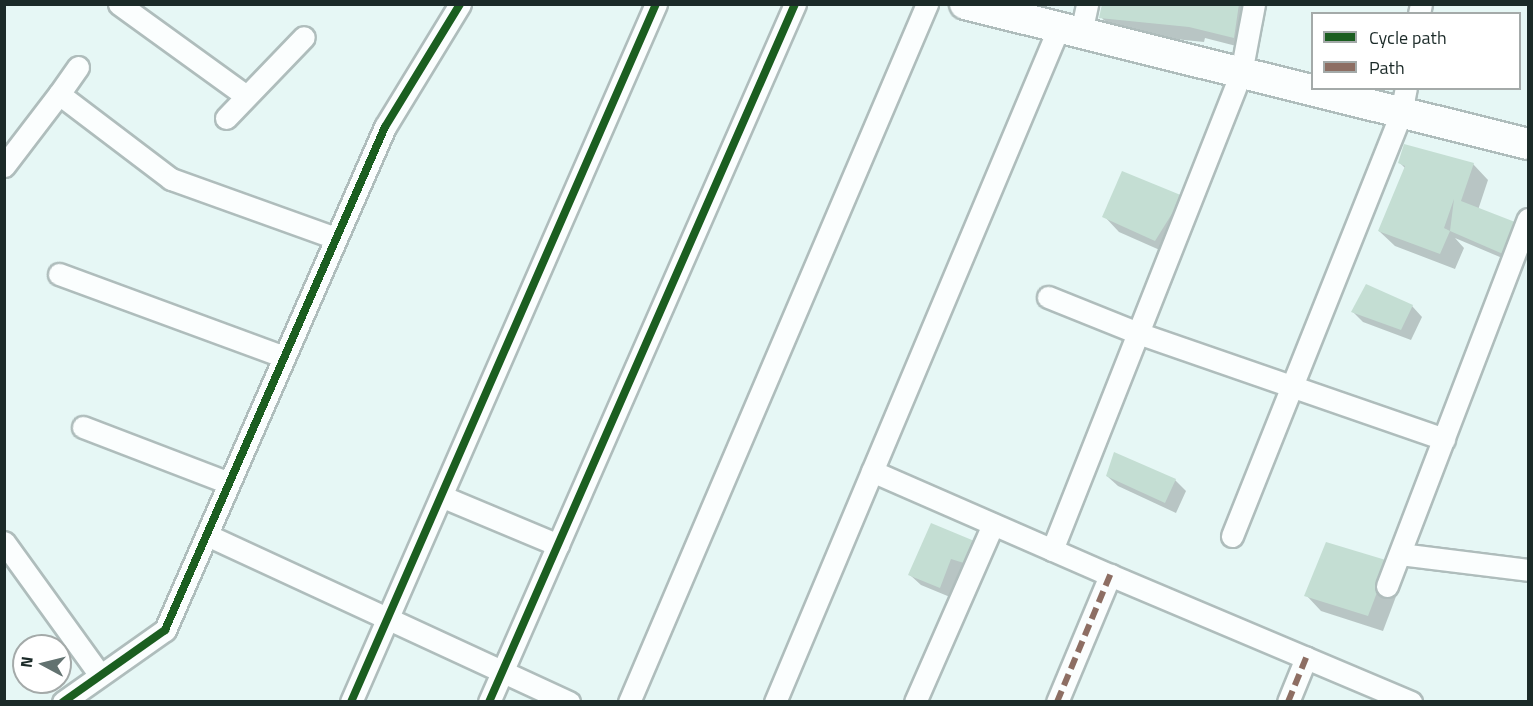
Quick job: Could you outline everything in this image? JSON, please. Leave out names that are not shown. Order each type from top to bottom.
[{"type":"street","points":[[119,4],[246,96]]},
{"type":"street","points":[[63,702],[165,630],[385,127],[460,4]]},
{"type":"street","points":[[351,702],[657,4]]},
{"type":"street","points":[[489,702],[795,4]]},
{"type":"street","points":[[629,702],[927,4]]},
{"type":"street","points":[[965,4],[1076,21],[1241,73],[1311,85]]},
{"type":"street","points":[[1052,550],[1241,73],[1254,4]]},
{"type":"street","points":[[775,702],[872,471],[1076,21]]},
{"type":"street","points":[[226,118],[304,37]]},
{"type":"street","points":[[6,162],[78,68]]},
{"type":"street","points":[[1339,90],[1403,101],[1528,144]]},
{"type":"street","points":[[59,94],[171,179],[336,238]]},
{"type":"street","points":[[1232,536],[1403,101]]},
{"type":"street","points":[[1387,586],[1528,219]]},
{"type":"street","points":[[59,274],[284,357]]},
{"type":"street","points":[[1048,297],[1138,333],[1444,439]]},
{"type":"street","points":[[83,427],[229,483]]},
{"type":"street","points":[[872,471],[1110,575],[1411,702]]},
{"type":"street","points":[[441,496],[558,545]]},
{"type":"street","points":[[915,702],[993,524]]},
{"type":"street","points":[[207,535],[569,702]]},
{"type":"street","points":[[4,542],[100,675]]},
{"type":"street","points":[[1400,554],[1528,570]]},
{"type":"street","points":[[1057,702],[1110,575]]},
{"type":"street","points":[[1288,702],[1306,658]]},
{"type":"building","points":[[1102,4],[1239,4],[1234,38],[1189,27],[1099,18]]},
{"type":"building","points":[[1404,144],[1474,163],[1461,201],[1515,222],[1503,254],[1450,231],[1440,254],[1378,231],[1405,166],[1398,163]],"holes":[[[1454,199],[1450,231],[1444,228]]]},
{"type":"building","points":[[1122,171],[1183,196],[1155,241],[1102,217]]},
{"type":"building","points":[[1366,284],[1413,305],[1401,330],[1351,312]]},
{"type":"building","points":[[1114,452],[1176,479],[1165,503],[1106,476]]},
{"type":"building","points":[[931,523],[984,545],[967,564],[951,559],[940,588],[908,575]]},
{"type":"building","points":[[1326,542],[1389,561],[1368,616],[1304,596]]},
{"type":"marked path","points":[[1057,702],[1110,575]]},
{"type":"marked path","points":[[1288,702],[1306,658]]},
{"type":"cycle path","points":[[63,702],[165,630],[385,127],[460,4]]},
{"type":"cycle path","points":[[351,702],[656,4]]},
{"type":"cycle path","points":[[489,702],[795,4]]}]
